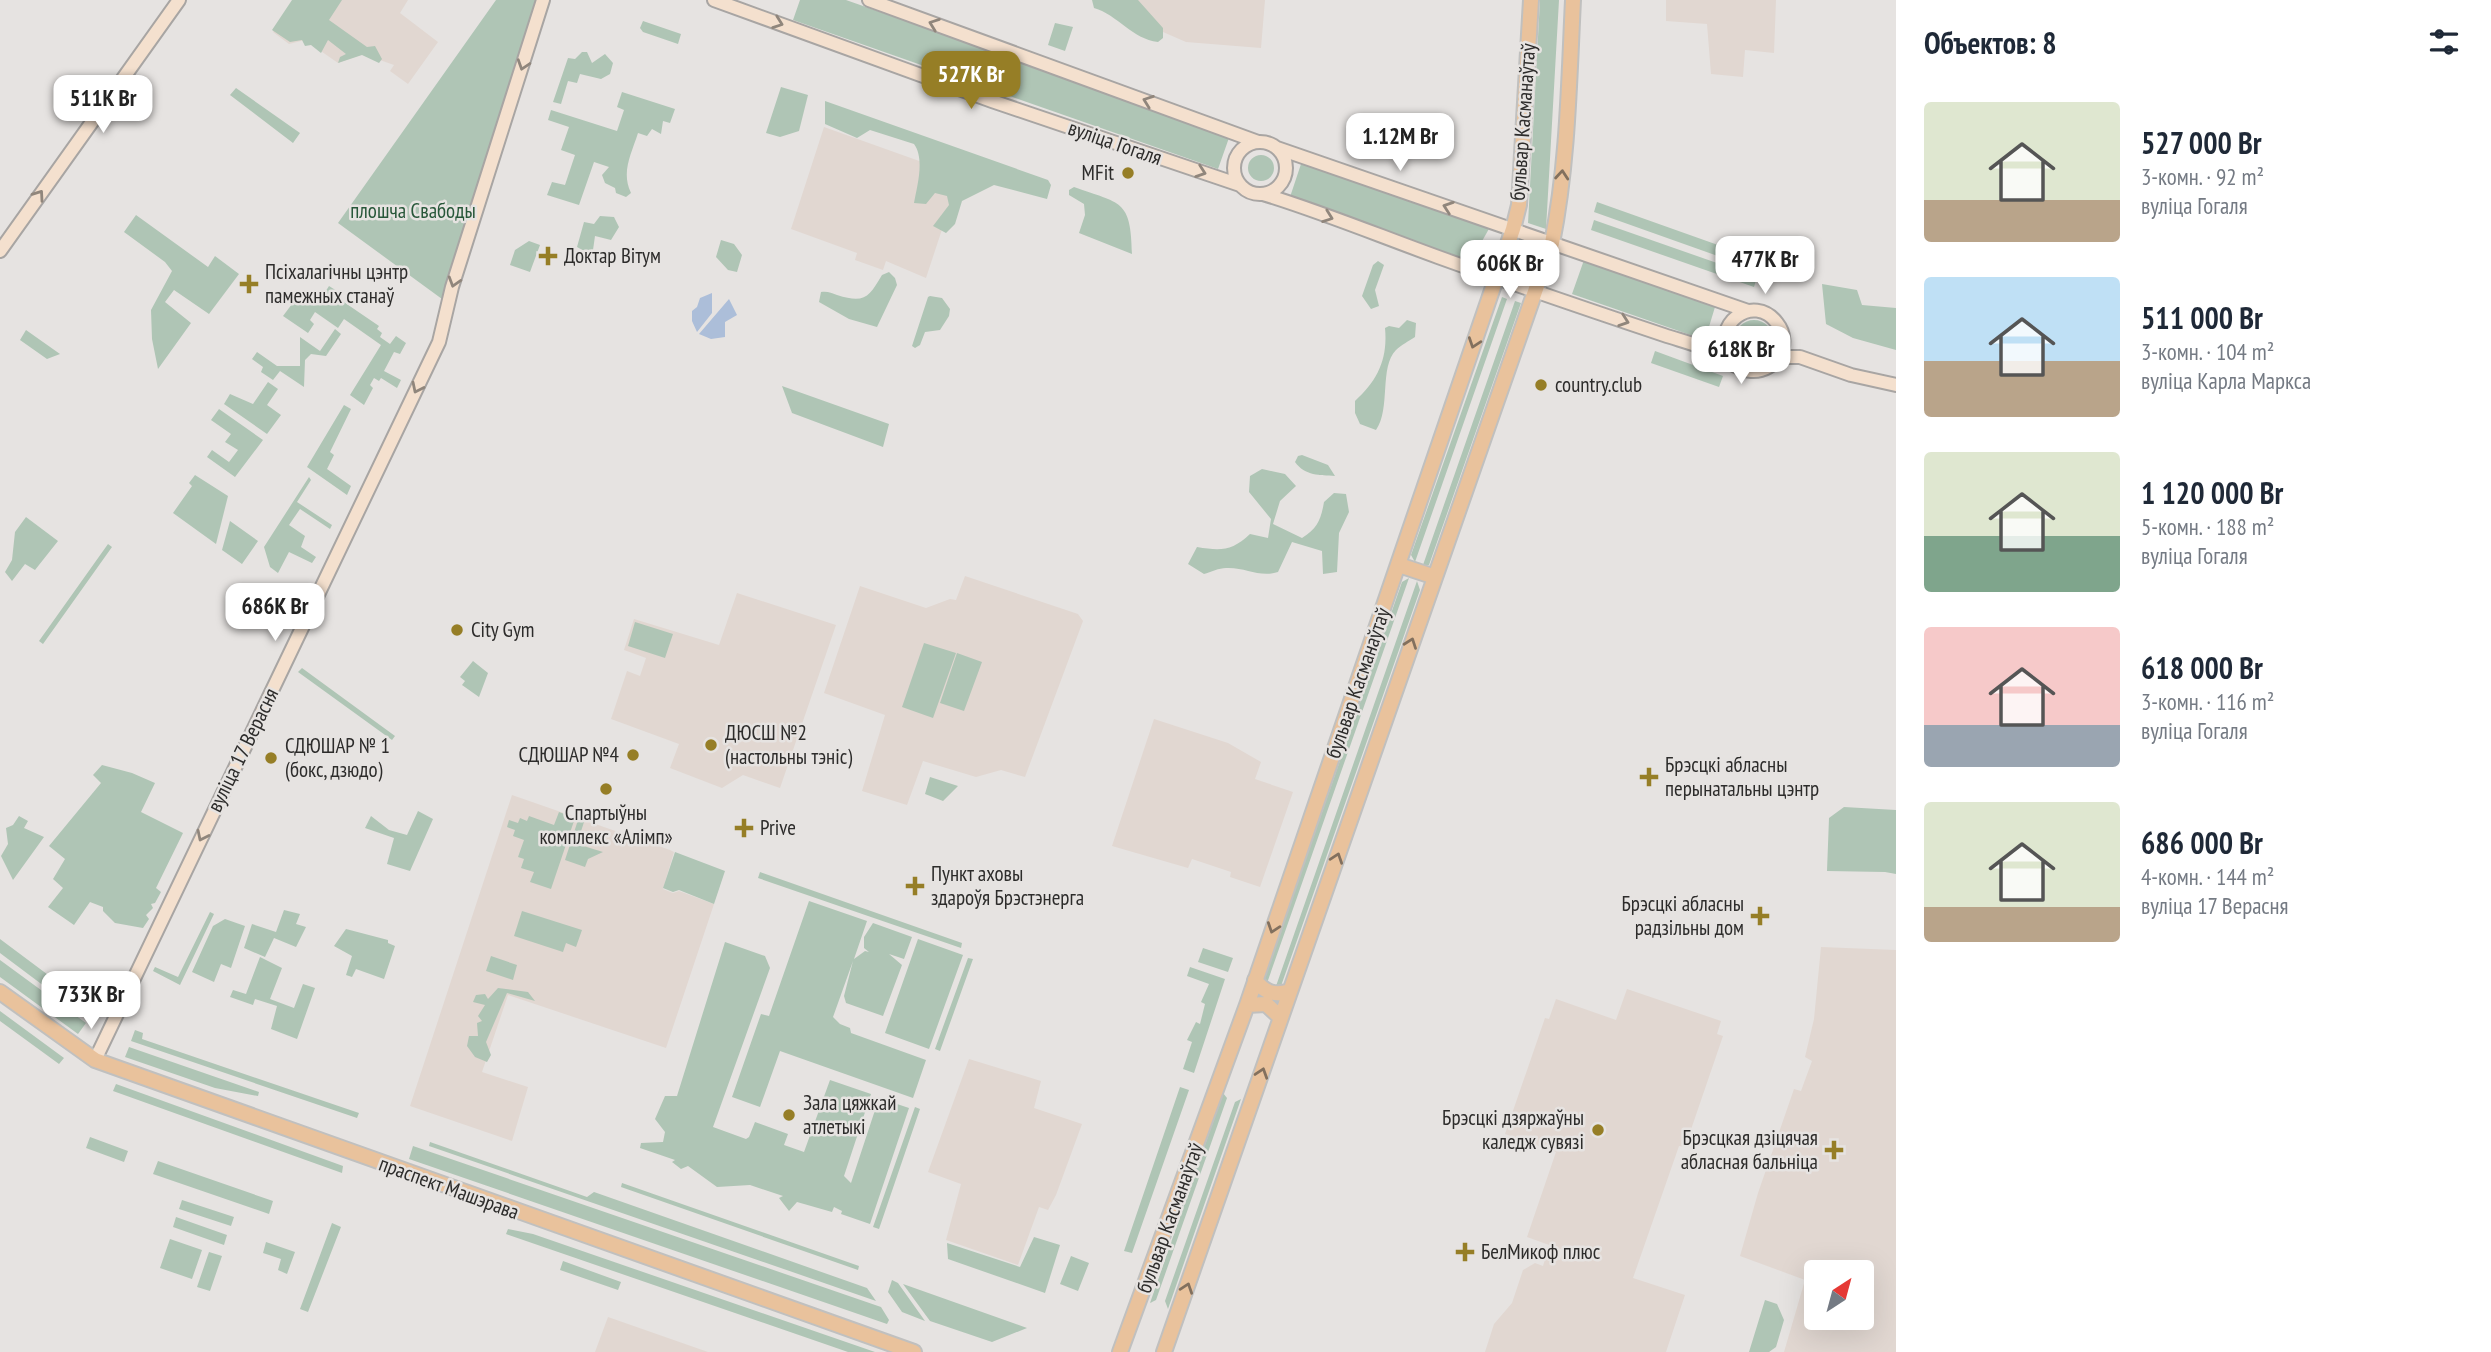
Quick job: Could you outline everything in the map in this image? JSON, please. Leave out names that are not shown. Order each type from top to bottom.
[{"type":"main road","name":"бульвар Касманаўтаў","points":[[1120,1352],[1247,1005],[1513,229],[1519,205],[1531,0]]},
{"type":"main road","name":"бульвар Касманаўтаў","points":[[1164,1352],[1552,243],[1566,139],[1573,0]]},
{"type":"main road","points":[[1399,565],[1435,577]]},
{"type":"main road","points":[[1255,981],[1270,993],[1290,991]]},
{"type":"main road","name":"праспект Машэрава","points":[[0,992],[95,1060],[914,1352]]},
{"type":"main road","points":[[1247,1005],[1266,1004],[1280,1017]]},
{"type":"street","points":[[0,251],[179,0]]},
{"type":"street","name":"вуліца 17 Верасня","points":[[95,1060],[439,342],[543,0]]},
{"type":"street","name":"вуліца Гогаля","points":[[714,0],[992,101],[1240,185]]},
{"type":"street","points":[[869,0],[1258,142],[1748,311],[1764,313],[1771,317],[1782,331],[1779,358]]},
{"type":"street","points":[[1258,142],[1243,148],[1234,162],[1240,185],[1251,192],[1707,349],[1744,370],[1753,372],[1765,369],[1779,358],[1800,357],[1851,375],[1896,385]]},
{"type":"street","points":[[1263,194],[1272,192],[1284,180],[1286,162],[1277,148]]},
{"type":"street","points":[[1730,360],[1723,343],[1724,334],[1733,318],[1748,311]]},
{"type":"street","points":[[1783,340],[1800,357]]},
{"type":"shaded area","points":[[296,0],[408,0],[400,13],[438,42],[408,84],[390,71],[394,65],[363,54],[338,63],[305,40],[289,44],[273,32]]},
{"type":"shaded area","points":[[1131,0],[1265,0],[1261,48],[1186,42],[1163,32]]},
{"type":"shaded area","points":[[1666,0],[1776,0],[1774,53],[1745,50],[1743,77],[1711,74],[1707,24],[1666,21]]},
{"type":"shaded area","points":[[824,127],[922,162],[955,190],[926,278],[886,261],[883,270],[855,260],[857,253],[791,229]]},
{"type":"shaded area","points":[[965,576],[1078,614],[1083,621],[1025,777],[1001,770],[976,777],[923,761],[907,805],[862,791],[885,715],[824,693],[860,586],[926,608],[950,599],[956,600]]},
{"type":"shaded area","points":[[737,593],[836,625],[780,788],[743,775],[722,788],[670,768],[679,744],[611,719],[627,671],[640,676],[646,658],[624,650],[634,619],[719,645]]},
{"type":"shaded area","points":[[1154,719],[1228,743],[1261,762],[1255,779],[1293,792],[1260,887],[1230,877],[1231,872],[1192,859],[1188,868],[1112,846]]},
{"type":"shaded area","points":[[512,795],[674,852],[663,889],[673,893],[679,891],[714,904],[666,1048],[508,995],[482,1072],[528,1087],[512,1141],[410,1106]]},
{"type":"shaded area","name":"Брэсцкая дзіцячая абласная бальніца","points":[[1821,947],[1896,950],[1896,1352],[1784,1352],[1804,1283],[1804,1330],[1874,1330],[1874,1260],[1804,1260],[1804,1280],[1740,1256],[1758,1193],[1794,1089],[1801,1091],[1812,1061],[1805,1057],[1814,1019]]},
{"type":"shaded area","name":"Брэсцкі дзяржаўны каледж сувязі","points":[[1627,989],[1721,1021],[1717,1034],[1723,1036],[1685,1147],[1679,1146],[1633,1278],[1685,1295],[1666,1352],[1485,1352],[1494,1324],[1512,1303],[1523,1270],[1535,1263],[1543,1266],[1546,1256],[1560,1260],[1563,1250],[1527,1237],[1556,1152],[1505,1134],[1545,1018],[1549,1019],[1556,999],[1616,1020]]},
{"type":"shaded area","points":[[969,1059],[1041,1081],[1034,1108],[1082,1124],[1056,1195],[1048,1210],[1039,1207],[1018,1265],[946,1240],[961,1184],[928,1172]]},
{"type":"shaded area","points":[[608,1317],[708,1352],[595,1352]]},
{"type":"green space","points":[[292,0],[342,0],[329,20],[367,47],[375,46],[382,59],[379,63],[362,55],[338,63],[340,57],[346,54],[328,40],[321,53],[311,45],[305,46],[302,40],[290,42],[272,30]]},
{"type":"green space","name":"плошча Свабоды","points":[[496,0],[536,0],[442,299],[338,223]]},
{"type":"green space","points":[[800,0],[846,0],[1230,135],[1218,169],[793,20]]},
{"type":"green space","points":[[1092,0],[1138,0],[1163,28],[1163,38],[1158,42],[1140,36],[1103,11],[1094,8]]},
{"type":"green space","points":[[1540,0],[1559,0],[1546,229],[1528,223]]},
{"type":"green space","points":[[643,21],[681,34],[678,44],[643,32],[640,28]]},
{"type":"green space","points":[[1055,23],[1073,27],[1065,51],[1048,45]]},
{"type":"green space","points":[[582,52],[587,52],[592,63],[605,54],[613,63],[610,74],[601,79],[580,74],[577,83],[568,81],[561,104],[553,102],[568,58],[575,59]]},
{"type":"green space","points":[[781,87],[808,95],[799,131],[780,137],[766,133]]},
{"type":"green space","points":[[236,88],[300,133],[293,143],[230,95]]},
{"type":"green space","points":[[622,92],[675,109],[670,123],[663,121],[661,134],[652,129],[647,136],[638,133],[627,171],[631,193],[626,197],[616,193],[615,188],[605,183],[602,175],[609,167],[594,162],[579,205],[547,195],[552,182],[565,185],[575,155],[561,150],[569,127],[548,120],[551,110],[617,131],[624,110],[617,107]]},
{"type":"green space","points":[[825,101],[1048,180],[1051,185],[1047,199],[994,185],[962,201],[955,224],[946,233],[933,226],[949,205],[947,196],[935,193],[926,204],[914,203],[920,165],[914,144],[870,130],[857,138],[825,124]]},
{"type":"green space","points":[[1261,155],[1271,158],[1274,168],[1271,178],[1261,181],[1251,178],[1248,168],[1251,158]]},
{"type":"green space","points":[[1302,161],[1490,227],[1481,243],[1477,263],[1290,197]]},
{"type":"green space","points":[[1074,187],[1120,206],[1129,223],[1132,254],[1079,233],[1085,215],[1084,204],[1069,195],[1069,190]]},
{"type":"green space","points":[[1597,202],[1763,261],[1760,271],[1594,212]]},
{"type":"green space","points":[[136,215],[208,267],[215,256],[239,274],[209,314],[174,290],[165,302],[191,323],[158,369],[152,339],[151,310],[172,271],[165,262],[124,232]]},
{"type":"green space","points":[[600,216],[614,217],[619,227],[611,240],[595,236],[593,250],[588,253],[577,247],[584,222],[594,224]]},
{"type":"green space","points":[[1594,220],[1757,277],[1754,287],[1591,230]]},
{"type":"green space","points":[[721,240],[734,244],[742,255],[737,272],[728,270],[716,257]]},
{"type":"green space","points":[[529,241],[540,245],[530,272],[510,265],[515,250]]},
{"type":"green space","points":[[1522,243],[1533,245],[1539,254],[1533,274],[1528,279],[1521,279],[1511,272],[1513,256]]},
{"type":"green space","points":[[1584,260],[1715,307],[1705,340],[1572,294]]},
{"type":"green space","points":[[1378,261],[1384,265],[1375,290],[1379,306],[1371,309],[1362,296],[1373,265]]},
{"type":"green space","points":[[889,272],[897,285],[877,327],[849,319],[819,302],[821,292],[854,299],[865,297],[882,275]]},
{"type":"green space","points":[[1822,284],[1857,290],[1862,305],[1896,308],[1896,350],[1853,338],[1826,324]]},
{"type":"green space","points":[[329,286],[337,291],[335,296],[379,326],[377,329],[382,333],[380,337],[390,344],[396,336],[406,343],[400,354],[394,352],[384,371],[401,380],[397,388],[381,378],[379,381],[374,378],[370,385],[373,388],[364,405],[350,395],[381,345],[344,319],[338,328],[315,312],[310,320],[314,324],[308,333],[283,316],[301,292],[311,299],[316,293],[322,297]]},
{"type":"green space","points":[[930,296],[942,298],[950,309],[949,316],[940,330],[925,332],[920,345],[915,348],[912,346]]},
{"type":"green space","points":[[1502,297],[1507,299],[1415,562],[1411,555]]},
{"type":"green space","points":[[1515,301],[1521,303],[1429,565],[1423,565]]},
{"type":"green space","points":[[1407,320],[1416,323],[1415,337],[1398,348],[1391,357],[1383,411],[1376,430],[1360,424],[1355,413],[1355,401],[1375,378],[1383,360],[1385,328],[1399,328]]},
{"type":"green space","points":[[1754,320],[1768,325],[1773,339],[1768,353],[1754,358],[1740,353],[1735,339],[1740,325]]},
{"type":"green space","points":[[335,329],[341,334],[326,356],[311,354],[305,360],[304,387],[280,371],[273,380],[261,372],[263,367],[252,359],[257,352],[277,366],[300,366],[300,337],[320,351]]},
{"type":"green space","points":[[26,330],[60,354],[47,359],[20,340]]},
{"type":"green space","points":[[1655,351],[1723,376],[1719,387],[1651,363]]},
{"type":"green space","points":[[268,382],[278,389],[267,405],[281,415],[267,434],[224,404],[230,394],[253,404]]},
{"type":"green space","points":[[782,386],[889,424],[883,447],[792,413]]},
{"type":"green space","points":[[344,405],[351,409],[330,452],[334,455],[327,469],[351,486],[347,495],[307,467]]},
{"type":"green space","points":[[219,409],[263,440],[235,477],[207,457],[212,450],[229,462],[238,450],[225,442],[231,434],[211,420]]},
{"type":"green space","points":[[1302,455],[1328,465],[1335,476],[1303,470],[1295,462],[1298,456]]},
{"type":"green space","points":[[1262,469],[1285,474],[1296,486],[1280,501],[1273,524],[1302,538],[1318,523],[1324,502],[1334,493],[1346,494],[1349,512],[1339,533],[1337,572],[1323,574],[1322,551],[1292,542],[1278,572],[1271,574],[1226,568],[1204,574],[1188,564],[1197,547],[1232,547],[1250,534],[1268,538],[1271,519],[1249,492],[1250,476]]},
{"type":"green space","points":[[195,475],[228,496],[216,544],[173,513],[192,486],[189,483]]},
{"type":"green space","points":[[309,477],[311,480],[297,502],[332,525],[330,529],[300,509],[289,525],[305,536],[301,547],[316,557],[312,563],[289,552],[278,573],[270,567],[264,547]]},
{"type":"green space","points":[[26,517],[58,541],[35,570],[25,564],[12,581],[5,572],[12,560],[15,532]]},
{"type":"green space","points":[[230,521],[258,541],[242,564],[222,550]]},
{"type":"green space","points":[[108,544],[112,547],[43,644],[39,641]]},
{"type":"green space","points":[[1409,578],[1266,986],[1264,979],[1402,582]]},
{"type":"green space","points":[[1417,581],[1420,590],[1281,986],[1275,989]]},
{"type":"green space","points":[[635,622],[673,634],[665,658],[628,646]]},
{"type":"green space","points":[[924,643],[956,653],[933,718],[902,707]]},
{"type":"green space","points":[[957,653],[982,662],[964,711],[940,703]]},
{"type":"green space","points":[[473,661],[488,673],[479,697],[462,685],[465,681],[460,677]]},
{"type":"green space","points":[[302,668],[395,736],[392,740],[298,672]]},
{"type":"green space","points":[[102,765],[155,783],[141,812],[183,833],[156,888],[161,892],[155,903],[151,904],[153,908],[146,915],[149,919],[143,928],[115,923],[103,911],[103,907],[90,902],[74,925],[48,907],[63,888],[53,879],[65,859],[49,846],[101,783],[93,775]]},
{"type":"green space","points":[[930,777],[958,786],[943,801],[925,794]]},
{"type":"green space","points":[[1844,807],[1896,810],[1896,874],[1827,871],[1829,818]]},
{"type":"green space","points":[[418,811],[433,819],[410,871],[387,864],[394,838],[365,828],[371,816],[389,830],[407,835]]},
{"type":"green space","points":[[559,812],[575,818],[551,889],[530,882],[534,872],[521,868],[524,859],[518,857],[524,840],[513,836],[515,830],[507,827],[509,820],[518,823],[520,818],[527,821],[529,816],[554,825]]},
{"type":"green space","points":[[19,816],[28,821],[24,828],[44,837],[13,880],[1,856],[8,844],[6,828],[13,825]]},
{"type":"green space","points":[[578,820],[584,822],[577,844],[603,852],[588,859],[585,867],[565,860]]},
{"type":"green space","points":[[675,852],[725,871],[714,904],[679,890],[673,892],[663,888]]},
{"type":"green space","points":[[760,872],[962,943],[961,948],[758,878]]},
{"type":"green space","points":[[809,901],[867,921],[854,959],[865,951],[869,952],[864,948],[864,937],[873,923],[912,937],[904,959],[889,954],[902,965],[883,1016],[846,1003],[844,996],[853,961],[833,1017],[850,1028],[851,1033],[926,1060],[913,1098],[780,1051],[760,1107],[732,1097],[761,1014],[769,1016]]},
{"type":"green space","points":[[284,910],[300,914],[296,924],[306,927],[296,947],[274,938],[265,957],[244,948],[252,924],[276,932]]},
{"type":"green space","points":[[522,911],[582,930],[576,947],[566,943],[563,952],[514,936]]},
{"type":"green space","points":[[210,912],[214,914],[180,985],[153,971],[155,967],[178,977]]},
{"type":"green space","points":[[225,919],[245,926],[231,968],[221,964],[214,982],[192,972],[213,926]]},
{"type":"green space","points":[[346,929],[388,940],[388,943],[395,946],[384,979],[356,969],[352,977],[346,975],[352,956],[334,946]]},
{"type":"green space","points":[[0,939],[95,1010],[88,1019],[0,953]]},
{"type":"green space","points":[[918,939],[963,955],[929,1049],[885,1033]]},
{"type":"green space","points":[[725,942],[765,956],[770,968],[713,1127],[746,1139],[755,1122],[788,1134],[784,1145],[804,1152],[830,1080],[871,1094],[844,1176],[851,1183],[879,1098],[909,1108],[870,1224],[841,1214],[842,1211],[834,1207],[832,1212],[797,1202],[789,1211],[779,1198],[783,1196],[750,1185],[717,1187],[688,1166],[681,1169],[672,1162],[675,1160],[640,1148],[641,1143],[663,1142],[665,1132],[655,1119],[665,1096],[677,1096]]},
{"type":"green space","points":[[1203,948],[1233,958],[1228,972],[1198,962]]},
{"type":"green space","points":[[491,956],[517,965],[513,980],[486,971]]},
{"type":"green space","points":[[260,957],[282,968],[270,999],[294,1008],[303,984],[315,988],[297,1039],[271,1029],[277,1006],[255,999],[253,1005],[230,997],[233,990],[246,994]]},
{"type":"green space","points":[[968,958],[973,959],[940,1051],[935,1049]]},
{"type":"green space","points":[[0,960],[86,1023],[78,1034],[0,977]]},
{"type":"green space","points":[[1190,967],[1225,979],[1194,1073],[1183,1069],[1192,1042],[1187,1040],[1196,1022],[1200,1024],[1205,1004],[1201,1002],[1209,984],[1187,976]]},
{"type":"green space","points":[[498,988],[528,992],[535,1001],[507,993],[486,1042],[491,1055],[487,1062],[475,1057],[467,1046],[469,1036],[478,1036],[477,1023],[482,1021],[478,1016],[485,1005],[473,1002],[476,995],[485,994],[488,999]]},
{"type":"green space","points":[[0,1011],[64,1058],[59,1064],[0,1021]]},
{"type":"green space","points":[[135,1030],[143,1033],[142,1039],[359,1113],[357,1118],[131,1041]]},
{"type":"green space","points":[[129,1047],[259,1092],[258,1096],[215,1088],[125,1057]]},
{"type":"green space","points":[[116,1084],[343,1166],[342,1173],[113,1091]]},
{"type":"green space","points":[[1180,1087],[1189,1090],[1132,1253],[1124,1251]]},
{"type":"green space","points":[[1223,1093],[1227,1098],[1156,1300],[1150,1303]]},
{"type":"green space","points":[[1241,1099],[1168,1309],[1165,1301],[1235,1102]]},
{"type":"green space","points":[[915,1107],[920,1109],[879,1229],[873,1227]]},
{"type":"green space","points":[[90,1137],[128,1151],[124,1162],[86,1148]]},
{"type":"green space","points":[[430,1142],[587,1197],[594,1192],[867,1288],[876,1301],[429,1146]]},
{"type":"green space","points":[[413,1146],[881,1307],[889,1320],[887,1324],[409,1159]]},
{"type":"green space","points":[[158,1161],[273,1201],[269,1214],[153,1174]]},
{"type":"green space","points":[[622,1183],[859,1266],[858,1270],[621,1187]]},
{"type":"green space","points":[[182,1200],[234,1217],[231,1226],[179,1209]]},
{"type":"green space","points":[[176,1217],[227,1235],[224,1245],[173,1227]]},
{"type":"green space","points":[[332,1223],[341,1227],[308,1312],[300,1309]]},
{"type":"green space","points":[[508,1229],[533,1234],[875,1352],[848,1352],[506,1234]]},
{"type":"green space","points":[[1034,1237],[1060,1245],[1045,1293],[948,1259],[947,1243],[1020,1267]]},
{"type":"green space","points":[[170,1239],[202,1250],[192,1279],[160,1268]]},
{"type":"green space","points":[[266,1242],[295,1252],[287,1274],[278,1270],[281,1259],[263,1253]]},
{"type":"green space","points":[[209,1252],[222,1256],[210,1291],[197,1287]]},
{"type":"green space","points":[[1071,1256],[1089,1263],[1078,1291],[1060,1284]]},
{"type":"green space","points":[[563,1261],[621,1282],[618,1290],[560,1270]]},
{"type":"green space","points":[[892,1280],[898,1283],[925,1321],[902,1312],[888,1292]]},
{"type":"green space","points":[[903,1284],[1027,1328],[992,1342],[930,1321]]},
{"type":"green space","points":[[1765,1300],[1777,1304],[1784,1320],[1776,1347],[1769,1352],[1749,1352]]},
{"type":"water","points":[[712,293],[712,313],[697,332],[692,321],[692,311],[697,307],[700,298]]},
{"type":"water","points":[[729,299],[737,315],[725,322],[725,337],[711,339],[699,334]]},
{"type":"place","name":"MFit","points":[[1128,173]]},
{"type":"place","name":"Доктар Вітум","points":[[548,256]]},
{"type":"place","name":"Псіхалагічны цэнтр памежных станаў","points":[[249,284]]},
{"type":"place","name":"country.club","points":[[1541,385]]},
{"type":"place","name":"City Gym","points":[[457,630]]},
{"type":"place","name":"ДЮСШ №2 (настольны тэніс)","points":[[711,745]]},
{"type":"place","name":"СДЮШАР №4","points":[[633,755]]},
{"type":"place","name":"СДЮШАР № 1 (бокс, дзюдо)","points":[[271,758]]},
{"type":"place","name":"Брэсцкі абласны перынатальны цэнтр","points":[[1649,777]]},
{"type":"place","name":"Спартыўны комплекс «Алімп»","points":[[606,789]]},
{"type":"place","name":"Prive","points":[[744,828]]},
{"type":"place","name":"Пункт аховы здароўя Брэстэнерга","points":[[915,886]]},
{"type":"place","name":"Брэсцкі абласны радзільны дом","points":[[1760,916]]},
{"type":"place","name":"Зала цяжкай атлетыкі","points":[[789,1115]]},
{"type":"place","name":"Брэсцкі дзяржаўны каледж сувязі","points":[[1598,1130]]},
{"type":"place","name":"Брэсцкая дзіцячая абласная бальніца","points":[[1834,1150]]},
{"type":"place","name":"БелМикоф плюс","points":[[1465,1252]]}]
